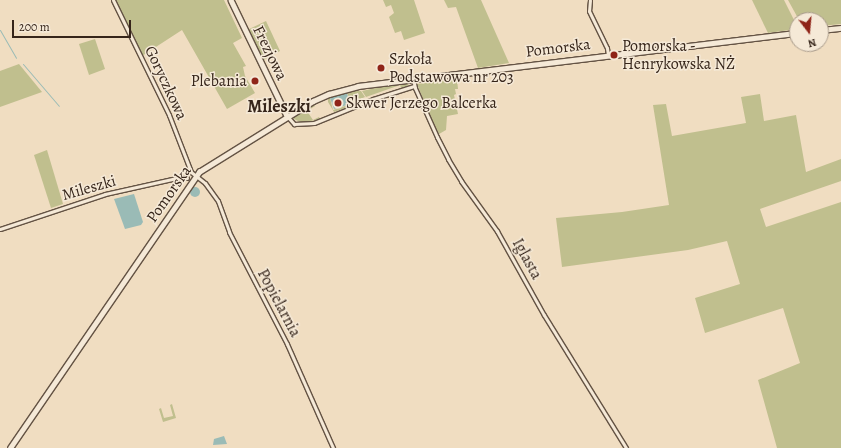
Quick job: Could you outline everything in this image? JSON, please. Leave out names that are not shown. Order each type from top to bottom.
[{"type":"street","name":"Goryczkowa","points":[[112,0],[169,115],[191,172]]},
{"type":"street","name":"Frezjowa","points":[[231,0],[287,116]]},
{"type":"street","points":[[590,0],[589,11],[608,55]]},
{"type":"street","points":[[829,29],[841,28]]},
{"type":"street","name":"Pomorska","points":[[10,448],[201,169],[318,98],[347,88],[413,79],[789,34]]},
{"type":"street","name":"Iglasta","points":[[413,79],[414,86],[437,137],[461,181],[497,231],[544,315],[626,448]]},
{"type":"street","points":[[287,116],[294,124],[314,123],[373,99],[414,86]]},
{"type":"street","points":[[192,181],[187,178],[191,172],[196,176]]},
{"type":"street","name":"Popielarnia","points":[[196,176],[205,183],[218,201],[229,232],[287,344],[334,448]]},
{"type":"street","name":"Mileszki","points":[[0,229],[105,194],[181,177],[187,178]]},
{"type":"shaded area","points":[[115,0],[224,0],[242,38],[233,43],[246,66],[243,67],[245,76],[255,93],[227,109],[182,30],[142,56]]},
{"type":"shaded area","points":[[383,0],[414,0],[425,33],[404,40],[401,31],[395,33],[389,17],[394,13],[391,5],[386,7]]},
{"type":"shaded area","points":[[444,0],[481,0],[509,63],[478,68],[456,7],[448,8]]},
{"type":"shaded area","points":[[752,0],[784,0],[790,12],[789,30],[768,33]]},
{"type":"shaded area","points":[[788,0],[841,0],[841,24],[829,25],[829,12],[795,12]]},
{"type":"shaded area","points":[[266,21],[280,51],[262,61],[247,30]]},
{"type":"shaded area","points":[[95,39],[105,69],[89,75],[79,44]]},
{"type":"shaded area","points":[[19,64],[42,92],[0,107],[0,71]]},
{"type":"shaded area","points":[[457,79],[458,89],[455,89],[456,94],[454,95],[458,114],[447,116],[446,130],[439,134],[436,132],[417,84]]},
{"type":"shaded area","points":[[409,83],[407,87],[401,88],[400,85],[366,97],[362,91],[385,86]]},
{"type":"shaded area","points":[[347,91],[361,91],[365,97],[353,102],[354,105],[334,112],[328,102],[328,98]],"holes":[[[347,92],[351,104],[333,110],[330,98]]]},
{"type":"shaded area","points":[[760,94],[764,121],[796,115],[806,172],[841,159],[841,181],[760,209],[766,227],[841,202],[841,448],[777,448],[758,380],[800,363],[783,308],[705,333],[695,298],[740,284],[727,241],[688,250],[562,267],[556,218],[622,212],[669,205],[653,105],[666,104],[672,136],[746,123],[741,97]]},
{"type":"shaded area","points":[[314,104],[315,106],[307,111],[313,120],[319,117],[320,119],[302,123],[294,119],[294,116]]},
{"type":"shaded area","points":[[47,150],[63,204],[51,208],[34,155]]},
{"type":"shaded area","points":[[172,404],[176,418],[163,422],[159,409],[161,408],[164,418],[173,416],[170,405]]},
{"type":"water","points":[[347,93],[350,104],[334,109],[330,98]]},
{"type":"water","points":[[195,187],[200,192],[195,197],[190,192]]},
{"type":"water","points":[[134,194],[143,222],[141,225],[125,229],[114,199]]},
{"type":"water","points":[[224,436],[227,444],[213,445],[214,439]]},
{"type":"waterway","points":[[0,30],[16,58]]},
{"type":"waterway","points":[[23,64],[59,106]]},
{"type":"place","name":"Pomorska - Henrykowska NŻ","points":[[614,55]]},
{"type":"place","name":"Szkoła Podstawowa nr 203","points":[[381,68]]},
{"type":"place","name":"Plebania","points":[[255,81]]},
{"type":"place","name":"Skwer Jerzego Balcerka","points":[[338,103]]},
{"type":"district","name":"Mileszki","points":[[279,106]]}]
